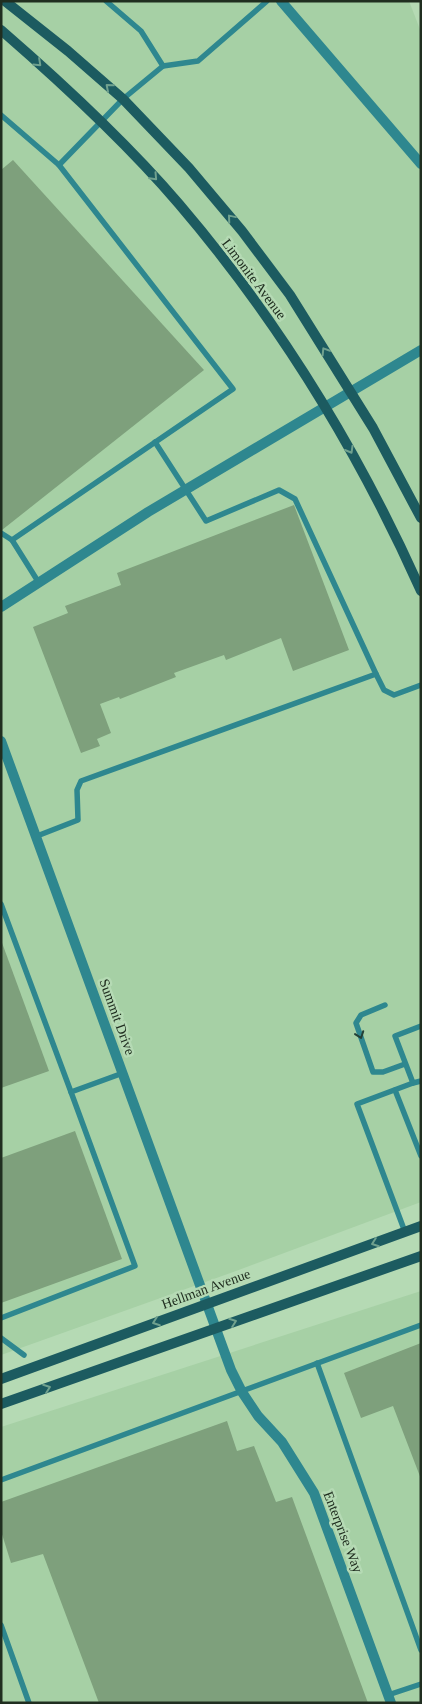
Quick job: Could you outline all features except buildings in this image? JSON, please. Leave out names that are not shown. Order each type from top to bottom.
[{"type":"main road","name":"Limonite Avenue","points":[[5,1],[68,51],[123,99],[189,168],[242,231],[290,295],[351,392],[373,428],[421,518]]},
{"type":"main road","name":"Limonite Avenue","points":[[1,30],[37,61],[100,122],[179,204],[217,251],[273,327],[326,408],[372,488],[421,591]]},
{"type":"main road","name":"Hellman Avenue","points":[[1,1379],[421,1226]]},
{"type":"main road","points":[[1,1404],[421,1256]]},
{"type":"street","points":[[281,1],[421,164]]},
{"type":"street","points":[[1,607],[148,512],[421,350]]},
{"type":"street","name":"Summit Drive","points":[[1,741],[207,1303]]},
{"type":"street","name":"Enterprise Way","points":[[207,1303],[231,1370],[242,1392],[258,1416],[282,1442],[314,1493],[390,1699]]},
{"type":"lane","points":[[106,1],[141,31],[163,66]]},
{"type":"lane","points":[[59,165],[123,99],[163,66],[198,61],[267,1]]},
{"type":"lane","points":[[1,115],[59,165],[233,389],[12,540]]},
{"type":"lane","points":[[155,442],[206,521],[279,490],[295,500],[384,690],[394,695],[421,685]]},
{"type":"lane","points":[[1,533],[12,540],[39,583]]},
{"type":"lane","points":[[37,836],[78,820],[77,790],[82,781],[376,674]]},
{"type":"lane","points":[[1,904],[135,1266],[1,1318]]},
{"type":"lane","points":[[385,1005],[362,1015],[356,1023],[373,1072],[383,1072],[405,1064]]},
{"type":"lane","points":[[413,1083],[395,1036],[421,1026]]},
{"type":"lane","points":[[71,1092],[123,1073]]},
{"type":"lane","points":[[405,1232],[357,1104],[421,1081]]},
{"type":"lane","points":[[395,1090],[421,1156]]},
{"type":"lane","points":[[1,1480],[421,1325]]},
{"type":"lane","points":[[1,1338],[24,1355]]},
{"type":"lane","points":[[317,1363],[421,1650]]},
{"type":"lane","points":[[1,1625],[29,1703]]},
{"type":"lane","points":[[390,1699],[421,1684]]},
{"type":"shaded area","points":[[1,1],[409,1],[421,32],[421,1202],[236,1271],[1,1355]]},
{"type":"shaded area","points":[[421,1291],[421,1703],[1,1703],[1,1427]]}]
